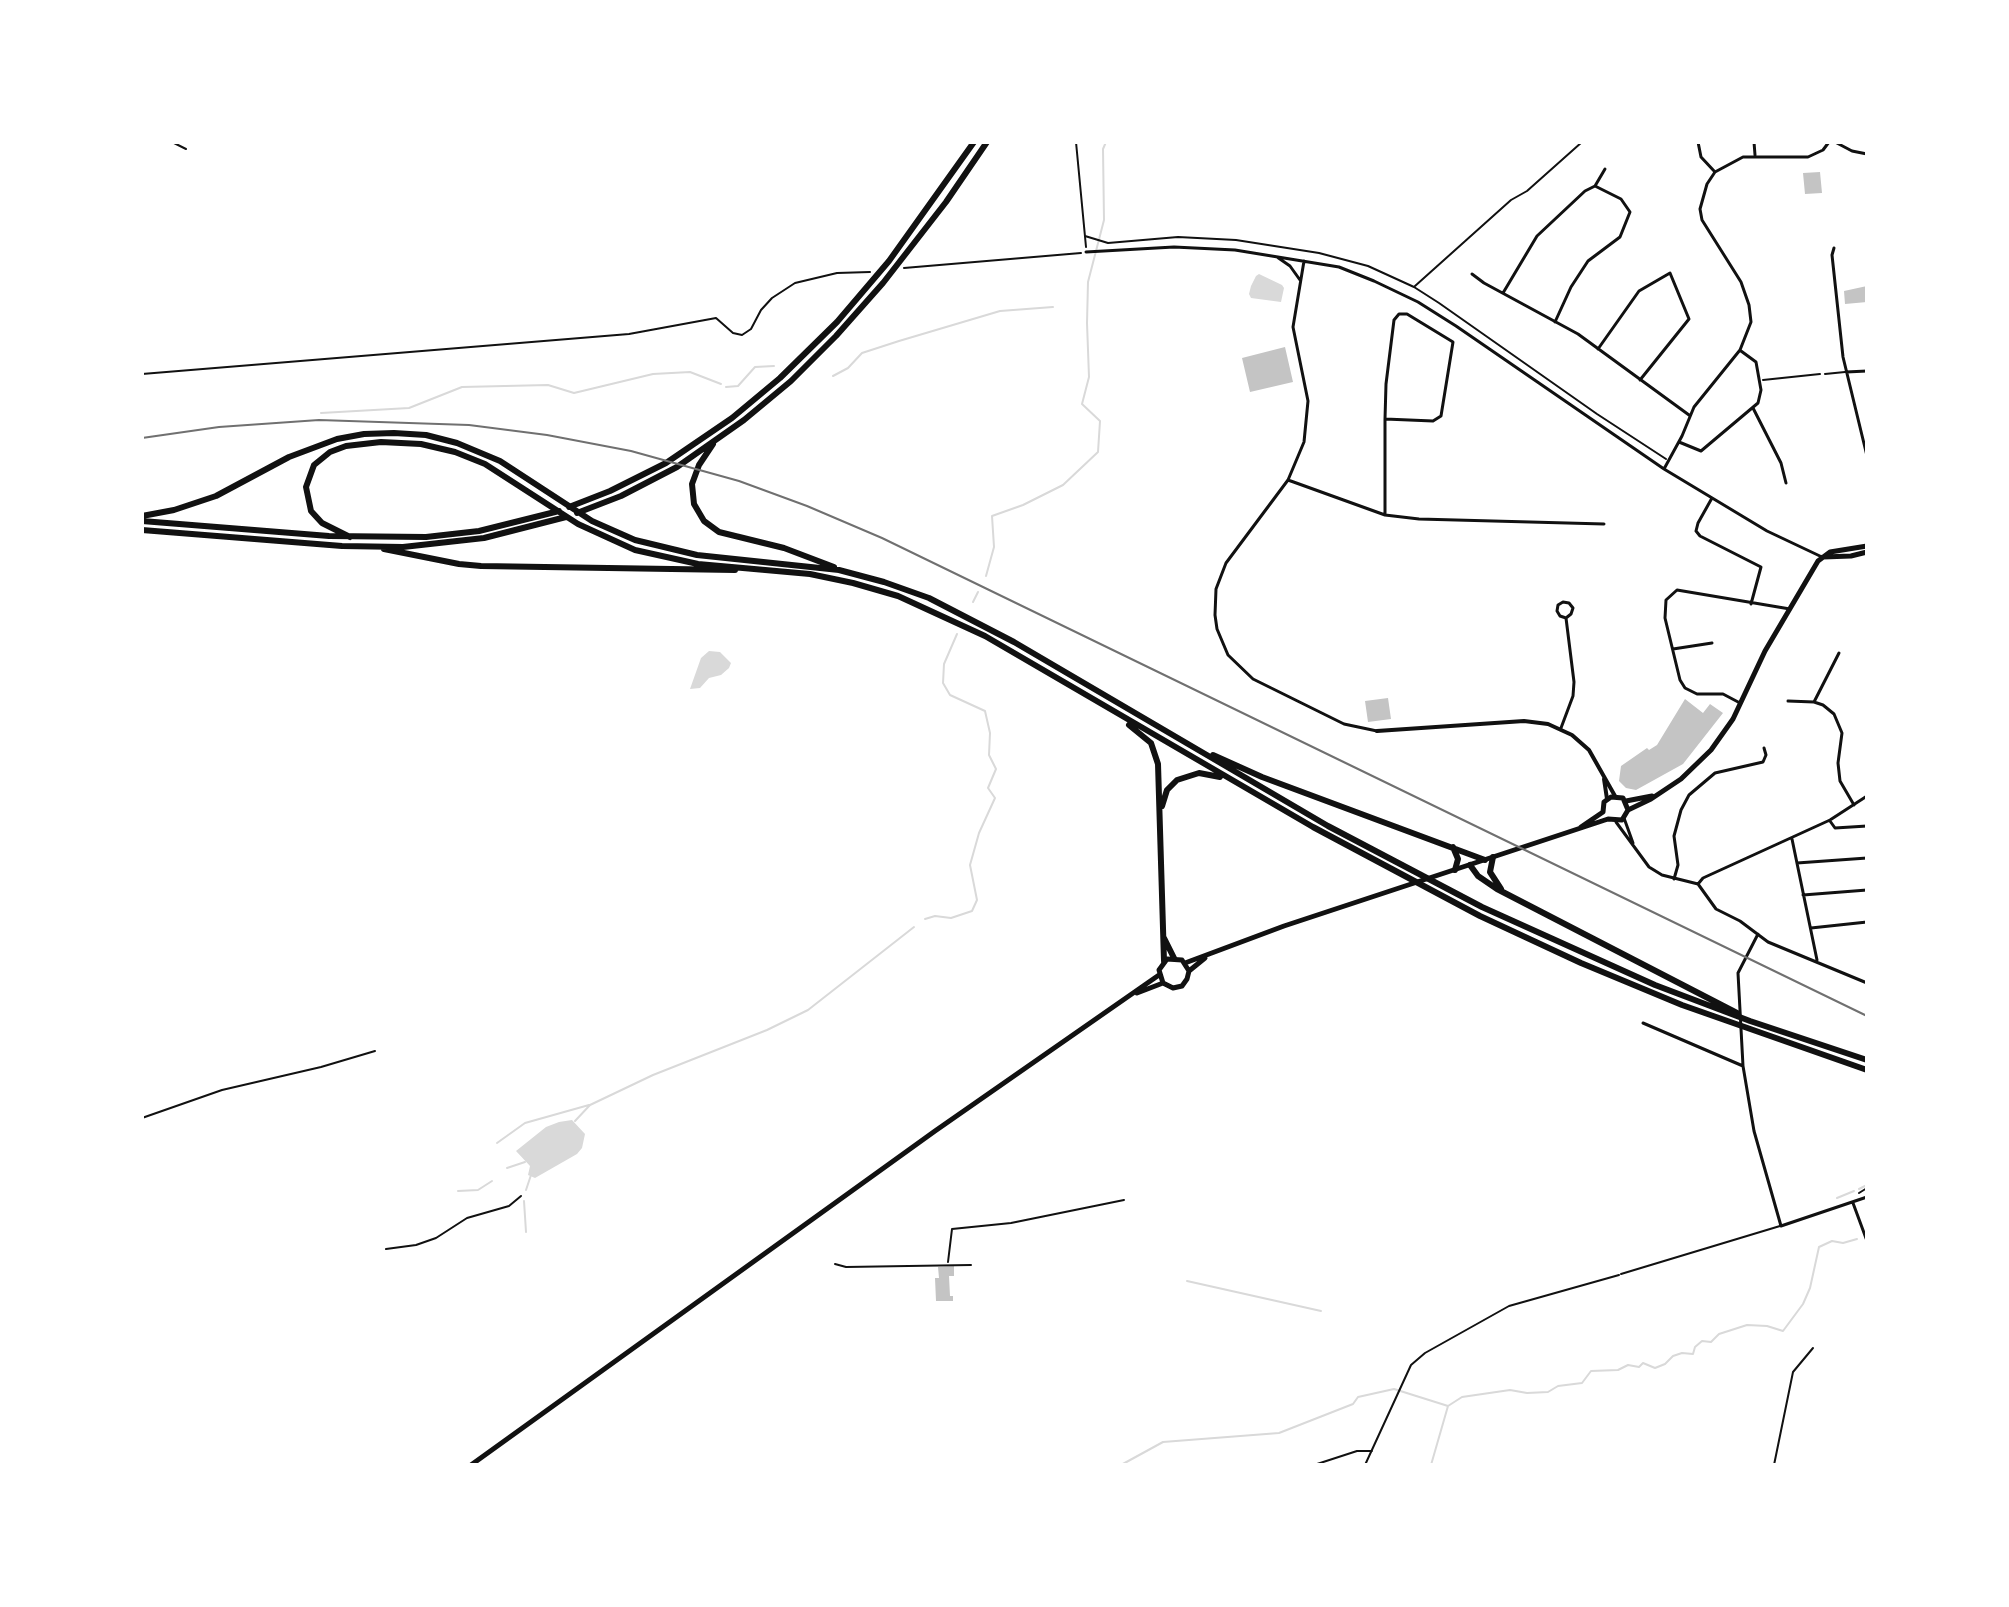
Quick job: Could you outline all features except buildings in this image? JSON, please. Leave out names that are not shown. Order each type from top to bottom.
[{"type":"highway","points":[[142,518],[350,537],[426,537],[479,531],[547,514],[610,491],[691,447],[744,409],[804,356],[889,261],[974,142]]},
{"type":"highway","points":[[142,530],[378,547],[469,541],[561,519],[649,482],[715,441],[791,381],[836,336],[904,257],[987,142]]},
{"type":"highway","points":[[142,518],[193,505],[307,449],[364,434],[410,434],[457,443],[486,454],[592,521],[620,535],[681,553],[839,570],[899,587],[958,612],[1383,856],[1482,907],[1628,974],[1750,1021],[1867,1060]]},
{"type":"highway","points":[[715,441],[699,465],[692,484],[694,504],[704,521],[719,532],[793,550],[839,570]]},
{"type":"highway","points":[[350,537],[316,518],[306,495],[307,479],[314,465],[330,452],[346,446],[393,442],[441,448],[485,464],[578,524],[617,544],[665,559],[823,576],[913,602],[985,636],[1409,881],[1624,982],[1739,1027],[1867,1070]]},
{"type":"highway","points":[[378,547],[391,552],[481,566],[725,572],[742,569]]},
{"type":"highway","points":[[1115,712],[1153,747],[1158,764],[1164,961]]},
{"type":"highway","points":[[1198,750],[1280,784],[1485,860]]},
{"type":"highway","points":[[1160,818],[1167,790],[1186,775],[1209,774],[1237,783]]},
{"type":"highway","points":[[1452,846],[1458,859],[1453,870]]},
{"type":"highway","points":[[1493,857],[1490,872],[1506,894]]},
{"type":"highway","points":[[1470,865],[1478,876],[1506,894],[1750,1021]]},
{"type":"highway","points":[[1162,931],[1174,958]]},
{"type":"main road","points":[[1603,812],[1608,819],[1616,822],[1624,818],[1628,810],[1660,793],[1697,766],[1741,703],[1762,657],[1822,557],[1851,556],[1867,549]]},
{"type":"main road","points":[[1577,830],[1603,812],[1607,799],[1615,796],[1626,801],[1660,793]]},
{"type":"main road","points":[[1626,801],[1628,810]]},
{"type":"main road","points":[[1185,963],[1268,931],[1608,819]]},
{"type":"main road","points":[[1159,975],[1163,983],[1173,988],[1182,986],[1189,971],[1209,955]]},
{"type":"main road","points":[[471,1465],[935,1131],[1159,975],[1164,961],[1174,958],[1185,963],[1189,971]]},
{"type":"main road","points":[[1127,997],[1163,983]]},
{"type":"street","points":[[1698,142],[1701,157],[1715,172]]},
{"type":"street","points":[[1754,142],[1755,155]]},
{"type":"street","points":[[1664,469],[1701,394],[1740,350],[1751,322],[1746,294],[1706,231],[1700,209],[1704,190],[1715,172],[1734,161],[1755,155],[1808,157],[1823,150],[1829,142]]},
{"type":"street","points":[[1835,142],[1852,151],[1867,154]]},
{"type":"street","points":[[1503,293],[1537,236],[1585,191],[1595,186],[1605,169]]},
{"type":"street","points":[[1555,322],[1588,261],[1620,237],[1630,212],[1621,199],[1595,186]]},
{"type":"street","points":[[1086,252],[1174,247],[1235,250],[1339,267],[1418,302],[1664,469],[1767,531],[1822,557]]},
{"type":"street","points":[[1834,248],[1832,260],[1846,372],[1867,456]]},
{"type":"street","points":[[1274,255],[1290,266],[1300,280]]},
{"type":"street","points":[[1304,261],[1293,327],[1305,383],[1308,418],[1300,454],[1288,480],[1238,544],[1221,574],[1215,600],[1217,629],[1228,655],[1253,679],[1344,724],[1377,731],[1524,721],[1561,728],[1589,750],[1615,796]]},
{"type":"street","points":[[1598,349],[1639,291],[1670,273],[1689,319],[1640,380]]},
{"type":"street","points":[[1472,274],[1598,349],[1689,415]]},
{"type":"street","points":[[1385,419],[1433,421],[1441,416],[1453,342],[1407,314],[1399,314],[1394,320],[1386,384],[1385,419],[1385,515]]},
{"type":"street","points":[[1679,442],[1701,451],[1753,408],[1761,397],[1756,362],[1740,350]]},
{"type":"street","points":[[1846,372],[1867,371]]},
{"type":"street","points":[[1753,408],[1778,457],[1786,483]]},
{"type":"street","points":[[1858,423],[1867,421]]},
{"type":"street","points":[[1288,480],[1385,515],[1419,519],[1604,524]]},
{"type":"street","points":[[1712,498],[1696,531],[1700,536],[1761,567],[1751,604]]},
{"type":"street","points":[[1741,703],[1718,693],[1697,694],[1688,690],[1680,680],[1664,606],[1677,590],[1790,609]]},
{"type":"street","points":[[1563,602],[1573,607],[1566,618],[1557,611],[1558,605],[1563,602]]},
{"type":"street","points":[[1561,728],[1573,696],[1574,682],[1566,618]]},
{"type":"street","points":[[1673,649],[1712,643]]},
{"type":"street","points":[[1814,702],[1839,653]]},
{"type":"street","points":[[1788,701],[1814,702],[1834,714],[1841,728],[1840,781],[1854,805]]},
{"type":"street","points":[[1674,879],[1678,865],[1674,836],[1689,795],[1715,773],[1763,762],[1766,755],[1764,748]]},
{"type":"street","points":[[1604,776],[1607,799]]},
{"type":"street","points":[[1698,884],[1703,878],[1830,820],[1867,796]]},
{"type":"street","points":[[1624,818],[1634,847]]},
{"type":"street","points":[[1830,820],[1835,828],[1867,826]]},
{"type":"street","points":[[1616,822],[1649,867],[1674,879],[1698,884],[1716,909],[1740,921],[1768,942],[1867,983]]},
{"type":"street","points":[[1792,839],[1818,952],[1817,962]]},
{"type":"street","points":[[1797,863],[1867,858]]},
{"type":"street","points":[[1803,895],[1867,890]]},
{"type":"street","points":[[1811,928],[1867,922]]},
{"type":"street","points":[[1758,934],[1738,973],[1743,1066],[1754,1131],[1781,1226],[1867,1197]]},
{"type":"street","points":[[1643,1023],[1743,1066]]},
{"type":"street","points":[[1853,1203],[1867,1241]]},
{"type":"lane","points":[[1825,374],[1846,372]]},
{"type":"lane","points":[[1621,1274],[1781,1226]]},
{"type":"lane","points":[[835,1264],[846,1267],[971,1265]]},
{"type":"path","points":[[172,142],[186,149]]},
{"type":"path","points":[[903,268],[1086,252],[1076,142]]},
{"type":"path","points":[[1582,142],[1527,191],[1502,207],[1414,287],[1668,461]]},
{"type":"path","points":[[1085,236],[1100,241]]},
{"type":"path","points":[[142,374],[629,334],[716,318],[733,333],[742,335],[751,329],[772,298],[795,283],[837,273],[870,272]]},
{"type":"path","points":[[1764,380],[1825,374]]},
{"type":"path","points":[[142,1118],[222,1090],[375,1051]]},
{"type":"path","points":[[1858,1192],[1867,1188]]},
{"type":"path","points":[[386,1249],[416,1245],[436,1238],[467,1218],[509,1206],[521,1196]]},
{"type":"path","points":[[947,1264],[952,1229],[1011,1223],[1124,1200]]},
{"type":"path","points":[[1365,1465],[1411,1365],[1425,1353],[1509,1306],[1621,1274]]},
{"type":"path","points":[[1774,1465],[1793,1372],[1813,1348]]},
{"type":"path","points":[[1314,1465],[1357,1451],[1373,1451]]},
{"type":"shaded area","points":[[1259,274],[1282,285],[1281,302],[1251,298],[1251,286]]},
{"type":"shaded area","points":[[709,651],[720,652],[731,663],[729,668],[721,675],[709,678],[700,688],[690,689],[701,658]]},
{"type":"shaded area","points":[[572,1120],[585,1134],[582,1148],[535,1178],[528,1175],[530,1166],[516,1151],[546,1127]]},
{"type":"waterway","points":[[986,576],[994,547],[992,516],[1063,485],[1098,452],[1100,421],[1082,404],[1089,377],[1088,282],[1104,220],[1103,149],[1106,142]]},
{"type":"waterway","points":[[833,376],[848,368],[862,353],[899,341],[1000,311],[1053,307]]},
{"type":"waterway","points":[[726,387],[738,386],[755,367],[774,366]]},
{"type":"waterway","points":[[321,413],[409,408],[462,387],[548,385],[574,393],[653,374],[690,372],[721,384]]},
{"type":"waterway","points":[[973,602],[978,592]]},
{"type":"waterway","points":[[925,919],[935,916],[951,918],[972,911],[977,900],[970,865],[979,833],[995,798],[988,788],[996,769],[989,755],[990,733],[985,711],[950,695],[943,683],[944,664],[957,634]]},
{"type":"waterway","points":[[575,1121],[590,1105],[808,1010],[914,927]]},
{"type":"waterway","points":[[497,1143],[525,1123],[589,1105]]},
{"type":"waterway","points":[[507,1168],[525,1162]]},
{"type":"waterway","points":[[526,1190],[531,1175]]},
{"type":"waterway","points":[[458,1191],[478,1190],[492,1181]]},
{"type":"waterway","points":[[1859,1189],[1867,1185]]},
{"type":"waterway","points":[[1837,1198],[1854,1191]]},
{"type":"waterway","points":[[524,1201],[526,1232]]},
{"type":"waterway","points":[[1431,1465],[1448,1406],[1462,1397],[1510,1390],[1548,1392],[1558,1386],[1582,1383],[1591,1371],[1618,1370],[1628,1365],[1639,1367],[1643,1363],[1655,1368],[1673,1356],[1693,1354],[1702,1341],[1711,1342],[1719,1334],[1747,1325],[1783,1331],[1803,1304],[1810,1288],[1819,1247],[1832,1241],[1843,1243],[1857,1239]]},
{"type":"waterway","points":[[1187,1281],[1321,1311]]},
{"type":"waterway","points":[[1121,1465],[1163,1442],[1279,1433],[1353,1404],[1358,1397],[1394,1389],[1448,1406]]},
{"type":"railway","points":[[142,438],[219,427],[319,420],[469,425],[547,435],[631,451],[739,481],[882,538],[1867,1016]]}]
